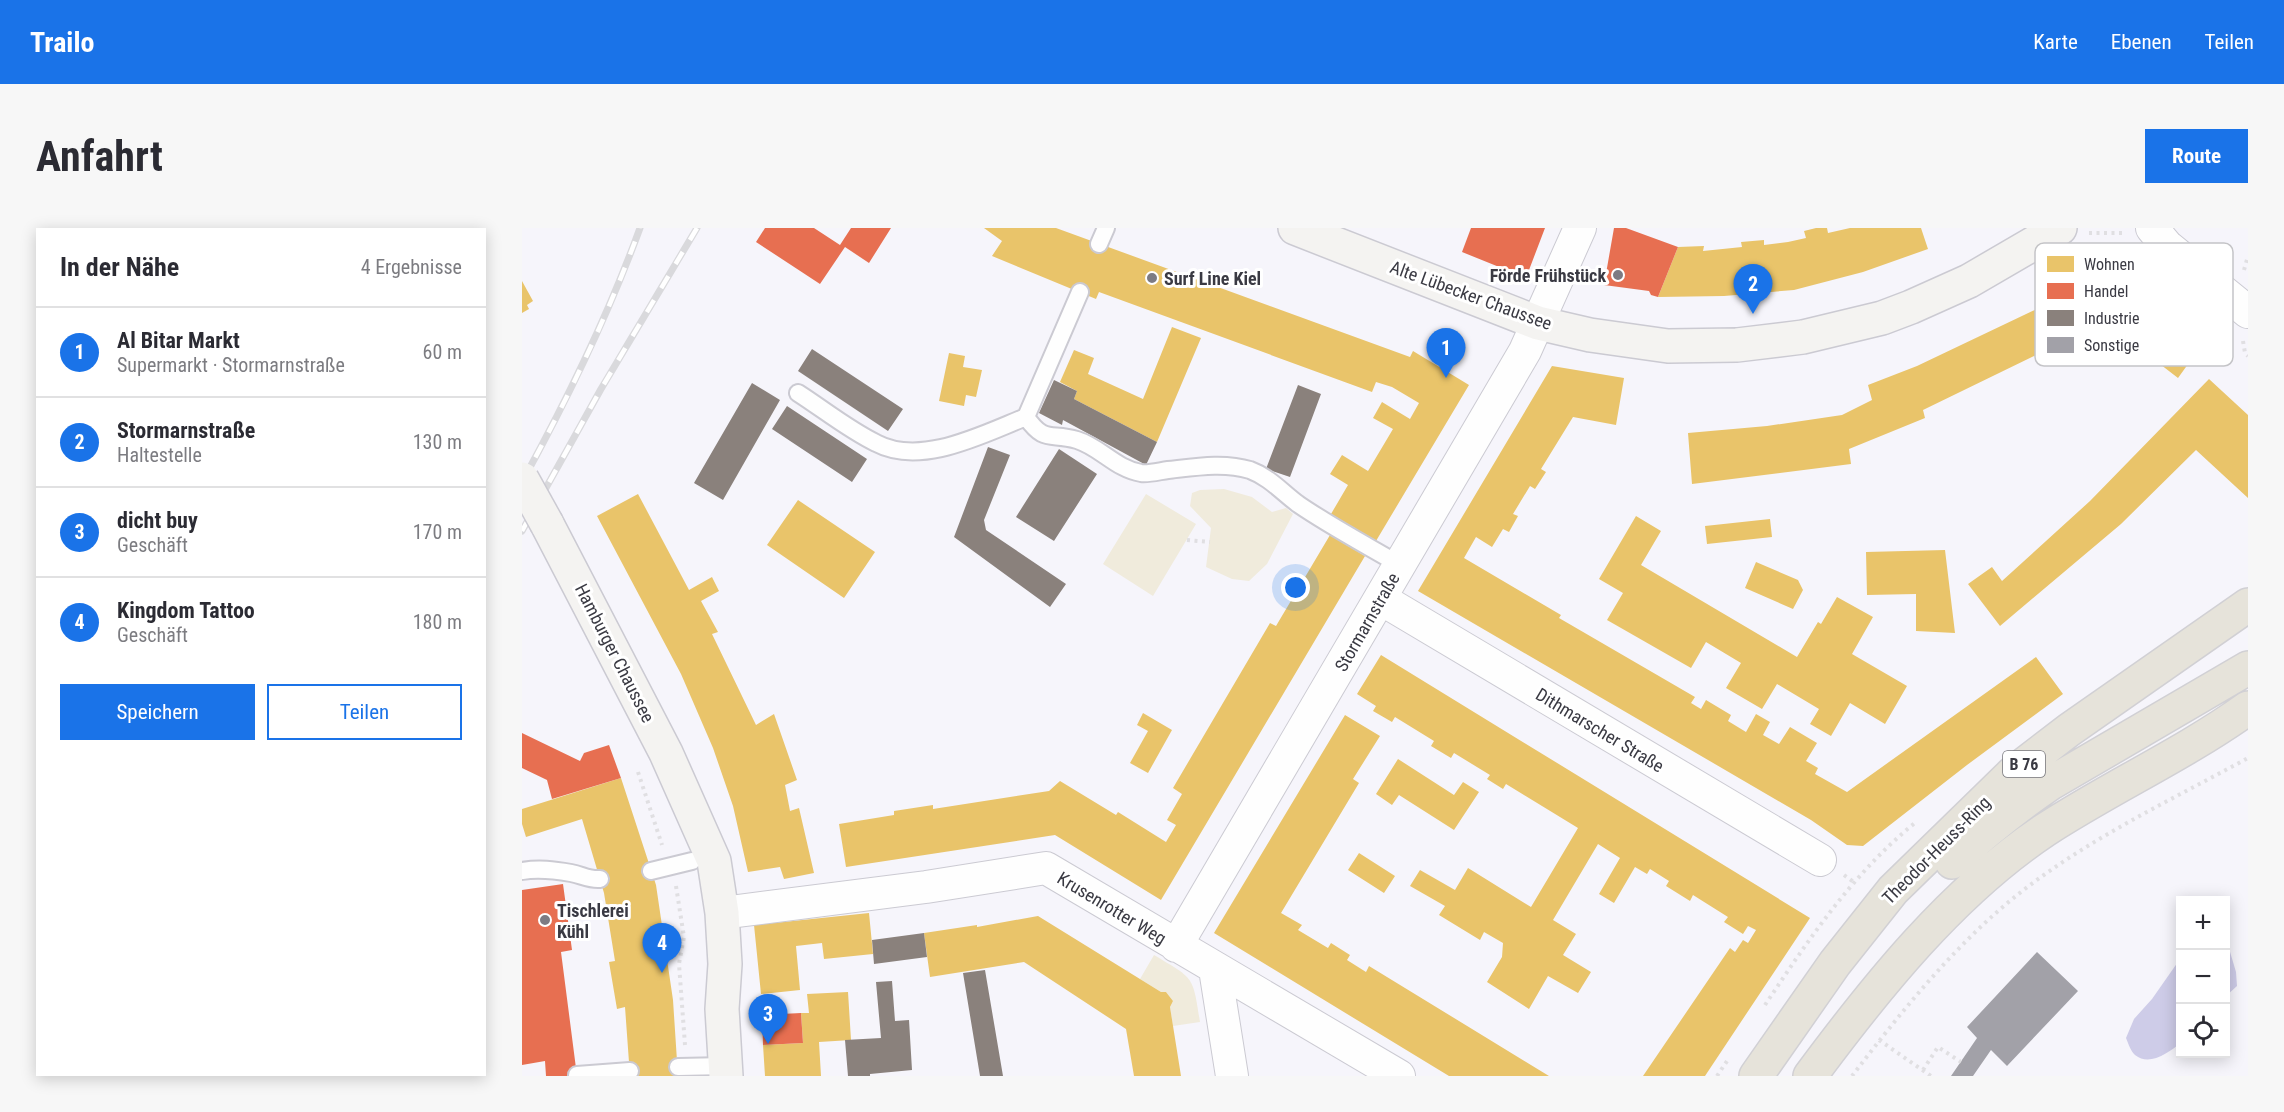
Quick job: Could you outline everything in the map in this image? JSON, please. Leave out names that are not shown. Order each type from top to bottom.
[{"type":"highway","name":"Theodor-Heuss-Ring","points":[[1742,1067],[1835,963],[1893,890],[2013,773],[2069,730],[2248,605]]},
{"type":"highway","points":[[1835,963],[1900,913],[1972,844],[2024,801],[2248,668]]},
{"type":"highway","points":[[1810,1076],[1888,977],[1968,892],[2044,831],[2243,714]]},
{"type":"main road","name":"Alte Lübecker Chaussee","points":[[1295,228],[1538,323],[1590,335],[1668,346],[1737,345],[1803,337],[1843,329],[1911,307],[1997,266],[2059,228]]},
{"type":"main road","name":"Hamburger Chaussee","points":[[522,479],[666,753],[687,853],[706,973],[722,1009]]},
{"type":"main road","name":"Hamburger Chaussee","points":[[687,853],[714,861],[722,913],[725,964],[722,1009],[726,1071]]},
{"type":"street","name":"Stormarnstraße","points":[[1176,946],[1525,351],[1580,228]]},
{"type":"street","points":[[2141,230],[2162,243]]},
{"type":"street","points":[[2233,300],[2248,312]]},
{"type":"street","name":"Dithmarscher Straße","points":[[1381,599],[1820,860]]},
{"type":"street","name":"Krusenrotter Weg","points":[[722,913],[926,887],[1046,868],[1399,1076]]},
{"type":"street","points":[[1215,969],[1232,1076]]},
{"type":"lane","points":[[1099,244],[1106,228]]},
{"type":"lane","points":[[798,393],[877,444],[905,451],[941,448],[1026,417],[1080,292]]},
{"type":"lane","points":[[1026,417],[1042,435],[1074,439],[1088,444],[1125,468],[1143,474],[1191,467],[1227,466],[1250,470],[1266,478],[1299,504],[1400,565]]},
{"type":"lane","points":[[651,871],[687,853]]},
{"type":"lane","points":[[522,871],[538,868],[574,873],[592,880],[600,879]]},
{"type":"lane","points":[[682,1067],[726,1071]]},
{"type":"lane","points":[[577,1075],[630,1071]]},
{"type":"path","points":[[2059,228],[2096,235],[2141,230]]},
{"type":"path","points":[[1186,540],[1210,542]]},
{"type":"path","points":[[1852,1076],[1879,1040],[1970,936],[2021,892],[2086,846],[2248,758]]},
{"type":"path","points":[[636,764],[687,853],[677,887],[684,937],[679,964],[682,1067]]},
{"type":"path","points":[[1791,966],[1835,904],[1896,838],[1924,815]]},
{"type":"path","points":[[1879,1040],[1931,1076]]},
{"type":"path","points":[[1923,1070],[1938,1047],[1961,1062]]},
{"type":"path","points":[[1717,1076],[1742,1067]]},
{"type":"shaded area","points":[[1224,489],[1252,497],[1272,512],[1286,508],[1293,514],[1267,564],[1249,581],[1232,579],[1206,567],[1211,528],[1190,506],[1192,493],[1200,490]]},
{"type":"shaded area","points":[[1146,494],[1196,524],[1153,596],[1103,564]]},
{"type":"shaded area","points":[[1154,955],[1184,974],[1189,980],[1193,986],[1200,1022],[1173,1026],[1170,1007],[1173,1001],[1166,992],[1161,992],[1140,979]]},
{"type":"water","points":[[2230,952],[2236,972],[2237,986],[2230,992]]},
{"type":"water","points":[[2176,965],[2176,1047],[2159,1057],[2147,1059],[2132,1052],[2126,1038],[2134,1019],[2152,999]]},
{"type":"building: Wohnen","points":[[984,228],[1056,228],[1410,357],[1413,351],[1469,385],[1376,541],[1331,514],[1348,485],[1330,474],[1342,455],[1368,471],[1393,429],[1373,418],[1382,402],[1410,419],[1419,403],[1392,387],[1376,382],[1372,392],[1099,292],[1096,299],[992,256],[1002,241]]},
{"type":"building: Wohnen","points":[[1827,228],[1828,233],[1850,228],[1921,228],[1928,249],[1863,272],[1794,290],[1724,296],[1658,297],[1678,247],[1704,246],[1703,251],[1742,247],[1741,242],[1764,240],[1764,245],[1788,242],[1806,238],[1804,231]]},
{"type":"building: Wohnen","points":[[522,281],[533,301],[527,305],[529,309],[522,313]]},
{"type":"building: Wohnen","points":[[2035,310],[2035,355],[1923,410],[1925,418],[1849,449],[1851,464],[1692,484],[1688,433],[1767,426],[1842,415],[1872,400],[1868,385],[1917,366]]},
{"type":"building: Wohnen","points":[[1172,327],[1201,338],[1157,442],[1074,399],[1077,391],[1060,382],[1074,350],[1094,358],[1088,374],[1143,399]]},
{"type":"building: Wohnen","points":[[949,353],[965,356],[963,367],[982,370],[976,397],[966,395],[964,406],[939,401]]},
{"type":"building: Wohnen","points":[[1552,366],[1624,378],[1616,425],[1573,417],[1541,469],[1546,472],[1535,489],[1530,486],[1513,514],[1518,516],[1509,532],[1503,529],[1492,547],[1476,537],[1464,558],[1561,615],[1559,618],[1695,697],[1691,703],[1701,709],[1706,700],[1731,715],[1728,721],[1746,732],[1756,714],[1770,722],[1763,735],[1779,744],[1790,727],[1817,743],[1806,761],[1818,768],[1815,774],[1847,792],[2036,657],[2063,694],[1863,846],[1847,845],[1811,820],[1418,591]]},
{"type":"building: Wohnen","points":[[2162,366],[2187,366],[2178,378]]},
{"type":"building: Wohnen","points":[[2209,379],[2248,415],[2248,498],[2196,450],[2121,524],[2000,626],[1968,584],[1992,567],[2002,581],[2090,501]]},
{"type":"building: Wohnen","points":[[638,494],[689,590],[712,577],[719,591],[701,601],[718,632],[712,634],[756,725],[774,714],[797,780],[785,785],[790,811],[799,808],[814,873],[784,879],[780,867],[748,872],[733,806],[713,748],[681,674],[597,516]]},
{"type":"building: Wohnen","points":[[798,500],[875,552],[844,598],[767,545]]},
{"type":"building: Wohnen","points":[[1636,516],[1661,531],[1641,565],[1797,657],[1818,622],[1821,624],[1837,597],[1873,617],[1852,654],[1907,686],[1885,724],[1850,703],[1831,736],[1810,724],[1819,709],[1777,684],[1762,709],[1726,688],[1741,663],[1706,642],[1691,668],[1607,620],[1623,593],[1599,579]]},
{"type":"building: Wohnen","points":[[1770,519],[1772,537],[1707,544],[1705,526]]},
{"type":"building: Wohnen","points":[[1330,535],[1365,556],[1161,900],[1055,835],[846,867],[839,824],[894,815],[894,811],[933,805],[933,809],[1049,791],[1060,781],[1116,815],[1118,812],[1166,842],[1176,825],[1167,820],[1182,794],[1173,788],[1270,623],[1276,626]]},
{"type":"building: Wohnen","points":[[1945,550],[1955,633],[1916,631],[1916,594],[1867,595],[1866,552]]},
{"type":"building: Wohnen","points":[[1756,562],[1798,580],[1803,590],[1793,609],[1745,588]]},
{"type":"building: Wohnen","points":[[1381,655],[1810,918],[1705,1076],[1643,1076],[1730,948],[1735,952],[1743,940],[1748,943],[1756,930],[1748,926],[1743,934],[1724,922],[1728,917],[1693,895],[1690,901],[1666,886],[1669,881],[1650,869],[1647,874],[1635,867],[1614,903],[1599,894],[1620,858],[1598,844],[1553,920],[1576,934],[1563,955],[1591,972],[1578,993],[1548,976],[1529,1009],[1487,982],[1502,957],[1503,943],[1484,932],[1480,940],[1439,915],[1445,906],[1410,886],[1420,870],[1455,890],[1468,868],[1531,907],[1578,828],[1506,784],[1503,789],[1487,779],[1490,775],[1454,753],[1451,758],[1431,746],[1434,741],[1395,717],[1392,722],[1373,711],[1376,706],[1357,694]]},
{"type":"building: Wohnen","points":[[1143,713],[1172,730],[1148,773],[1130,763],[1148,731],[1137,725]]},
{"type":"building: Wohnen","points":[[1345,715],[1380,736],[1353,779],[1359,783],[1281,913],[1302,925],[1298,930],[1328,948],[1331,943],[1350,955],[1347,960],[1366,972],[1369,966],[1549,1076],[1449,1076],[1214,933]]},
{"type":"building: Wohnen","points":[[1398,759],[1454,795],[1463,782],[1479,792],[1454,830],[1399,795],[1392,805],[1376,794]]},
{"type":"building: Wohnen","points":[[621,778],[656,885],[673,1000],[678,1076],[630,1076],[625,1007],[617,1009],[609,962],[615,961],[604,893],[582,819],[526,837],[522,824],[522,809]]},
{"type":"building: Wohnen","points":[[1359,853],[1395,876],[1384,893],[1348,870]]},
{"type":"building: Wohnen","points":[[869,913],[873,954],[824,959],[822,943],[796,946],[800,990],[761,994],[754,925]]},
{"type":"building: Wohnen","points":[[1038,916],[1161,992],[1166,992],[1173,1001],[1170,1007],[1181,1076],[1134,1076],[1126,1029],[1024,962],[930,977],[924,933],[977,925],[977,927]]},
{"type":"building: Wohnen","points":[[848,992],[851,1040],[819,1042],[821,1076],[765,1076],[763,1045],[803,1043],[801,1013],[809,1013],[807,994]]},
{"type":"building: Handel","points":[[765,228],[814,228],[840,245],[851,228],[891,228],[869,263],[845,247],[820,284],[756,242]]},
{"type":"building: Handel","points":[[1471,228],[1545,228],[1529,270],[1519,275],[1462,252]]},
{"type":"building: Handel","points":[[1614,228],[1626,228],[1678,247],[1658,297],[1651,295],[1649,291],[1604,285]]},
{"type":"building: Handel","points":[[522,733],[580,761],[584,753],[609,745],[621,778],[552,799],[547,780],[522,768]]},
{"type":"building: Handel","points":[[563,884],[572,950],[561,952],[577,1076],[546,1076],[545,1061],[522,1065],[522,890]]},
{"type":"building: Handel","points":[[801,1013],[803,1043],[763,1045],[762,1015]]},
{"type":"building: Industrie","points":[[812,349],[903,409],[888,431],[798,371]]},
{"type":"building: Industrie","points":[[1054,380],[1077,391],[1074,399],[1157,442],[1146,465],[1063,420],[1062,425],[1039,413]]},
{"type":"building: Industrie","points":[[752,383],[780,400],[723,500],[694,483]]},
{"type":"building: Industrie","points":[[1298,385],[1321,394],[1290,477],[1266,469]]},
{"type":"building: Industrie","points":[[787,406],[867,459],[852,482],[772,429]]},
{"type":"building: Industrie","points":[[988,447],[1010,455],[984,520],[986,530],[1066,584],[1050,607],[954,537]]},
{"type":"building: Industrie","points":[[1059,449],[1097,474],[1054,541],[1016,517]]},
{"type":"building: Industrie","points":[[924,933],[927,957],[874,964],[872,940]]},
{"type":"building: Industrie","points":[[985,970],[1003,1076],[980,1076],[963,973]]},
{"type":"building: Industrie","points":[[892,981],[895,1021],[909,1020],[912,1070],[870,1074],[870,1076],[848,1076],[845,1040],[881,1038],[876,982]]},
{"type":"building: Sonstige","points":[[2037,952],[2078,991],[2007,1066],[1991,1050],[1973,1076],[1951,1076],[1977,1038],[1967,1027]]},
{"type":"railway","points":[[522,482],[586,357],[640,228]]},
{"type":"railway","points":[[522,531],[601,389],[697,228]]},
{"type":"place","name":"Förde Frühstück","points":[[1618,275]]},
{"type":"place","name":"Surf Line Kiel","points":[[1152,278]]},
{"type":"place","name":"Stormarnstraße","points":[[1753,314]]},
{"type":"place","name":"Al Bitar Markt","points":[[1446,378]]},
{"type":"place","name":"Tischlerei Kühl","points":[[545,920]]},
{"type":"place","name":"Kingdom Tattoo","points":[[662,973]]},
{"type":"place","name":"dicht buy","points":[[768,1044]]}]
